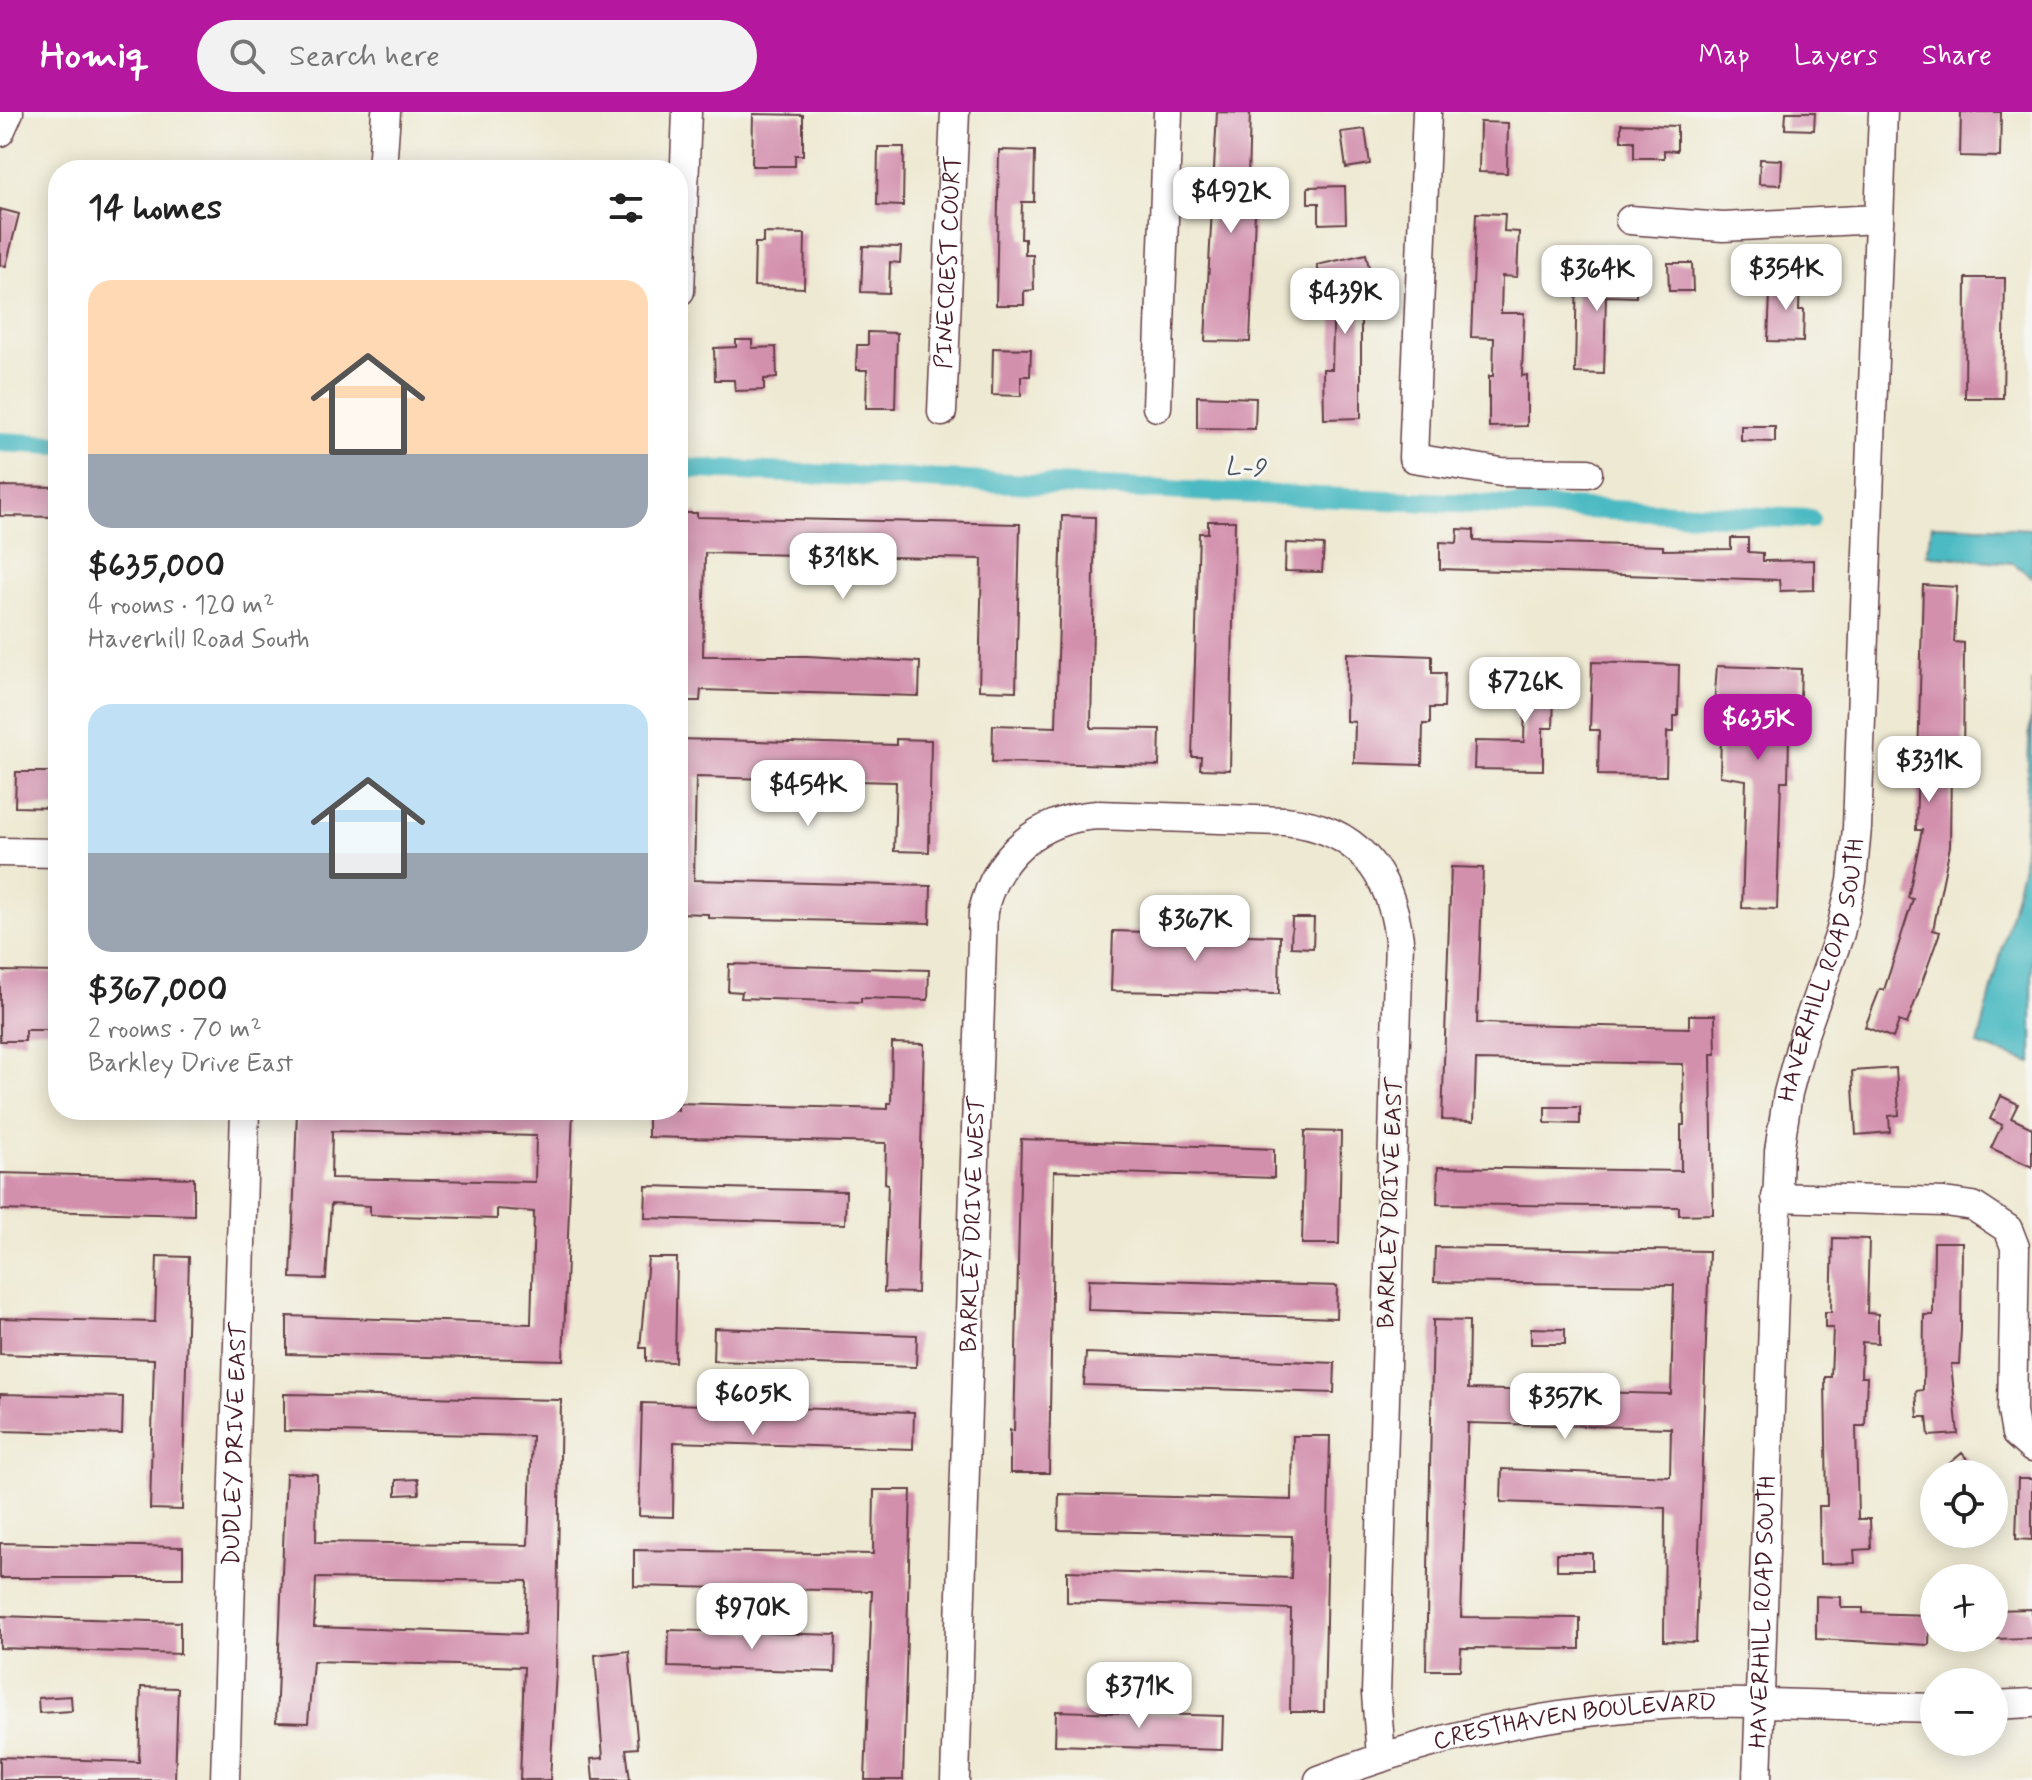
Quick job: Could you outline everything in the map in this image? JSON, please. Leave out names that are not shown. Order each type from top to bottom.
[{"type":"street","points":[[0,132],[9,112]]},
{"type":"street","points":[[383,160],[386,112]]},
{"type":"street","points":[[685,160],[687,112]]},
{"type":"street","name":"PINECREST COURT","points":[[942,412],[955,112]]},
{"type":"street","points":[[1157,407],[1168,112]]},
{"type":"street","points":[[1427,112],[1413,458],[1501,472],[1588,473]]},
{"type":"street","name":"HAVERHILL ROAD SOUTH","points":[[1757,1780],[1776,1197],[1788,1093],[1803,1037],[1840,933],[1852,881],[1857,828],[1883,112]]},
{"type":"street","points":[[1630,220],[1723,227],[1878,219]]},
{"type":"street","name":"BARKLEY DRIVE WEST","points":[[955,1780],[983,911],[992,883],[1008,859],[1021,841],[1041,830],[1083,816],[1177,816]]},
{"type":"street","name":"BARKLEY DRIVE EAST","points":[[1177,816],[1285,821],[1328,831],[1364,855],[1385,883],[1396,911],[1399,940],[1376,1694],[1381,1756]]},
{"type":"street","points":[[0,852],[48,853]]},
{"type":"street","name":"DUDLEY DRIVE EAST","points":[[225,1780],[245,1120]]},
{"type":"street","points":[[1776,1197],[1959,1204],[1973,1206],[2008,1229],[2015,1247],[2012,1411],[2016,1434],[2032,1448]]},
{"type":"street","points":[[2008,1704],[2032,1703]]},
{"type":"street","name":"CRESTHAVEN BOULEVARD","points":[[1319,1780],[1381,1756],[1493,1727],[1563,1714],[1633,1706],[1760,1704],[1920,1708]]},
{"type":"water","points":[[1932,525],[2032,529],[2032,577],[2013,563],[1927,555]]},
{"type":"water","points":[[2032,682],[2032,1063],[1978,1045],[2023,865]]},
{"type":"building","points":[[1217,112],[1250,113],[1247,212],[1255,212],[1250,342],[1205,341]]},
{"type":"building","points":[[1786,112],[1815,112],[1814,130],[1785,129]]},
{"type":"building","points":[[1961,112],[2001,112],[2000,157],[1960,156]]},
{"type":"building","points":[[753,114],[803,115],[803,155],[795,155],[795,166],[752,166]]},
{"type":"building","points":[[1480,122],[1508,123],[1507,173],[1479,172]]},
{"type":"building","points":[[1621,124],[1677,126],[1677,151],[1664,150],[1664,158],[1634,158],[1634,141],[1621,141]]},
{"type":"building","points":[[1365,129],[1370,164],[1346,168],[1341,132]]},
{"type":"building","points":[[878,147],[904,147],[903,206],[877,205]]},
{"type":"building","points":[[999,150],[1035,151],[1034,202],[1022,202],[1021,239],[1025,239],[1025,255],[1033,255],[1034,290],[1024,291],[1024,305],[996,305]]},
{"type":"building","points":[[1760,159],[1782,160],[1781,185],[1759,184]]},
{"type":"building","points":[[1345,186],[1346,223],[1319,224],[1319,203],[1308,203],[1308,187]]},
{"type":"building","points":[[0,209],[19,214],[6,266],[0,265]]},
{"type":"building","points":[[1476,213],[1505,214],[1504,231],[1519,232],[1517,277],[1502,276],[1501,313],[1524,313],[1522,376],[1527,375],[1527,426],[1489,427],[1489,376],[1493,376],[1494,338],[1471,337]]},
{"type":"building","points":[[763,233],[805,234],[804,288],[754,286],[755,243],[763,243]]},
{"type":"building","points":[[863,246],[901,247],[900,263],[890,262],[889,293],[861,292]]},
{"type":"building","points":[[1366,254],[1374,290],[1361,293],[1361,418],[1324,419],[1323,369],[1332,369],[1334,286],[1323,288],[1317,265]]},
{"type":"building","points":[[1668,263],[1692,263],[1693,291],[1669,291]]},
{"type":"building","points":[[1577,268],[1637,269],[1636,297],[1606,296],[1604,374],[1575,373]]},
{"type":"building","points":[[1778,277],[1800,278],[1799,310],[1804,310],[1803,342],[1768,341],[1770,294],[1777,294]]},
{"type":"building","points":[[1966,278],[2005,278],[2003,398],[1965,398]]},
{"type":"building","points":[[868,332],[897,333],[895,408],[866,408],[867,370],[856,370],[857,345],[868,345]]},
{"type":"building","points":[[736,340],[752,340],[752,348],[776,347],[777,378],[764,379],[764,390],[735,391],[734,380],[715,380],[714,348],[736,347]]},
{"type":"building","points":[[993,348],[1031,349],[1030,376],[1021,376],[1021,396],[992,395]]},
{"type":"building","points":[[1197,396],[1256,398],[1255,429],[1197,428]]},
{"type":"building","points":[[1741,426],[1775,426],[1775,442],[1741,441]]},
{"type":"building","points":[[0,486],[48,487],[48,517],[0,516]]},
{"type":"building","points":[[688,513],[697,513],[697,517],[1020,524],[1016,691],[979,690],[982,559],[705,553],[703,656],[807,656],[920,662],[919,696],[701,690],[700,701],[688,701]]},
{"type":"building","points":[[1062,516],[1095,517],[1091,728],[1160,729],[1159,766],[992,762],[993,725],[1056,727]]},
{"type":"building","points":[[1208,521],[1235,521],[1230,770],[1200,769],[1201,757],[1192,757],[1199,533],[1208,533]]},
{"type":"building","points":[[1458,529],[1474,530],[1474,541],[1663,546],[1663,550],[1731,549],[1731,538],[1748,538],[1748,552],[1763,553],[1763,561],[1814,560],[1814,590],[1780,591],[1779,580],[1440,569],[1440,542],[1457,543]]},
{"type":"building","points":[[1286,543],[1324,545],[1322,572],[1285,571]]},
{"type":"building","points":[[1923,585],[1957,587],[1954,642],[1964,643],[1963,766],[1951,765],[1950,846],[1933,930],[1940,932],[1907,1024],[1899,1021],[1893,1038],[1865,1027],[1880,989],[1884,990],[1913,899],[1908,898],[1922,830],[1916,830]]},
{"type":"building","points":[[1347,653],[1432,656],[1432,673],[1445,673],[1444,708],[1430,708],[1430,724],[1423,724],[1422,765],[1354,763],[1355,722],[1346,721]]},
{"type":"building","points":[[1526,660],[1555,661],[1553,728],[1543,728],[1543,770],[1474,769],[1475,741],[1524,742]]},
{"type":"building","points":[[1592,662],[1679,665],[1678,716],[1674,716],[1674,732],[1667,732],[1666,776],[1598,775],[1599,730],[1590,730]]},
{"type":"building","points":[[1717,666],[1801,669],[1799,736],[1789,736],[1788,781],[1781,781],[1777,909],[1742,908],[1746,780],[1720,776],[1721,734],[1712,733]]},
{"type":"building","points":[[688,739],[896,745],[896,739],[931,740],[929,852],[894,851],[896,782],[696,777],[694,880],[931,886],[930,923],[708,918],[708,914],[688,913]]},
{"type":"building","points":[[16,772],[48,772],[48,808],[15,807]]},
{"type":"building","points":[[1451,867],[1483,868],[1477,1023],[1689,1028],[1689,1015],[1715,1015],[1716,1054],[1711,1054],[1713,1214],[1679,1215],[1679,1207],[1437,1204],[1438,1167],[1681,1171],[1681,1125],[1684,1125],[1683,1064],[1476,1060],[1474,1121],[1442,1120]]},
{"type":"building","points":[[1292,918],[1314,918],[1313,948],[1291,947]]},
{"type":"building","points":[[1113,931],[1280,936],[1279,994],[1111,991]]},
{"type":"building","points":[[729,964],[929,970],[928,1000],[861,998],[861,1002],[741,998],[742,992],[728,991]]},
{"type":"building","points":[[0,971],[48,972],[48,1030],[25,1030],[25,1041],[0,1041]]},
{"type":"building","points":[[892,1043],[924,1044],[917,1293],[884,1292],[888,1184],[885,1183],[886,1143],[648,1137],[648,1120],[688,1120],[688,1103],[888,1109],[888,1103],[891,1103]]},
{"type":"building","points":[[1896,1068],[1899,1115],[1889,1116],[1890,1132],[1856,1135],[1852,1071]]},
{"type":"building","points":[[2001,1096],[2018,1104],[2011,1118],[2032,1128],[2032,1167],[1991,1148],[2002,1125],[1990,1119]]},
{"type":"building","points":[[1545,1107],[1580,1107],[1580,1124],[1545,1123]]},
{"type":"building","points":[[297,1120],[573,1120],[563,1360],[287,1354],[287,1316],[531,1324],[534,1212],[497,1209],[497,1219],[370,1215],[370,1206],[331,1204],[326,1279],[291,1278]],"holes":[[[332,1131],[536,1136],[535,1182],[331,1178]]]},
{"type":"building","points":[[1305,1131],[1341,1132],[1339,1244],[1302,1244]]},
{"type":"building","points":[[1021,1139],[1274,1149],[1274,1178],[1054,1171],[1049,1473],[1010,1473],[1010,1430],[1014,1431]]},
{"type":"building","points":[[0,1173],[194,1178],[194,1215],[0,1210]]},
{"type":"building","points":[[646,1186],[846,1191],[845,1224],[645,1218]]},
{"type":"building","points":[[1833,1238],[1869,1239],[1867,1313],[1878,1314],[1878,1343],[1862,1342],[1861,1377],[1867,1377],[1865,1426],[1856,1426],[1858,1519],[1870,1519],[1871,1549],[1854,1550],[1855,1563],[1820,1564],[1819,1506],[1827,1506],[1825,1377],[1831,1377],[1833,1328],[1825,1328],[1825,1312],[1831,1312]]},
{"type":"building","points":[[1934,1242],[1962,1242],[1961,1329],[1959,1364],[1951,1364],[1958,1434],[1929,1436],[1927,1417],[1918,1417],[1916,1391],[1923,1390],[1924,1315],[1933,1315]]},
{"type":"building","points":[[1435,1247],[1709,1251],[1696,1642],[1664,1641],[1665,1508],[1501,1502],[1502,1469],[1670,1476],[1671,1428],[1468,1423],[1461,1617],[1580,1618],[1580,1649],[1461,1648],[1460,1670],[1426,1670],[1433,1320],[1469,1321],[1468,1389],[1671,1394],[1674,1285],[1434,1282]]},
{"type":"building","points":[[157,1256],[189,1257],[182,1510],[150,1509],[154,1359],[0,1354],[0,1318],[155,1322]]},
{"type":"building","points":[[648,1258],[677,1258],[675,1362],[646,1361],[646,1348],[640,1348]]},
{"type":"building","points":[[1089,1279],[1337,1286],[1336,1318],[1088,1310]]},
{"type":"building","points":[[714,1328],[917,1335],[916,1367],[713,1361]]},
{"type":"building","points":[[1531,1328],[1565,1329],[1565,1344],[1531,1344]]},
{"type":"building","points":[[1086,1353],[1335,1363],[1334,1393],[1084,1385]]},
{"type":"building","points":[[0,1394],[123,1397],[122,1434],[0,1431]]},
{"type":"building","points":[[284,1394],[561,1400],[556,1670],[550,1780],[520,1780],[524,1667],[313,1661],[308,1723],[276,1722],[286,1473],[317,1474],[316,1542],[528,1545],[532,1436],[284,1431]],"holes":[[[316,1578],[527,1581],[525,1634],[314,1627]]]},
{"type":"building","points":[[642,1403],[914,1412],[913,1449],[674,1442],[673,1517],[639,1516]]},
{"type":"building","points":[[1293,1436],[1330,1436],[1324,1712],[1290,1712],[1291,1609],[1067,1602],[1067,1571],[1291,1578],[1292,1536],[1058,1530],[1059,1494],[1292,1500]]},
{"type":"building","points":[[1962,1453],[1968,1460],[1954,1460]]},
{"type":"building","points":[[418,1479],[419,1494],[396,1495],[396,1480]]},
{"type":"building","points":[[2018,1479],[2032,1479],[2032,1540],[2016,1539]]},
{"type":"building","points":[[874,1490],[911,1490],[903,1780],[865,1780],[872,1591],[634,1586],[634,1550],[873,1554]]},
{"type":"building","points":[[0,1543],[183,1547],[183,1578],[0,1578]]},
{"type":"building","points":[[1557,1553],[1592,1553],[1592,1570],[1557,1570]]},
{"type":"building","points":[[1816,1596],[1841,1597],[1841,1608],[1863,1608],[1863,1613],[1920,1615],[1920,1645],[1816,1639]]},
{"type":"building","points":[[2032,1609],[2032,1638],[2008,1639],[2008,1610]]},
{"type":"building","points":[[0,1616],[180,1622],[180,1654],[0,1648]]},
{"type":"building","points":[[669,1630],[836,1635],[835,1672],[668,1667]]},
{"type":"building","points":[[629,1651],[638,1748],[626,1749],[630,1780],[593,1780],[591,1759],[603,1758],[595,1655]]},
{"type":"building","points":[[141,1687],[178,1688],[175,1780],[0,1780],[0,1757],[139,1762]]},
{"type":"building","points":[[71,1696],[72,1711],[39,1713],[38,1698]]},
{"type":"building","points":[[1056,1711],[1223,1716],[1222,1750],[1055,1745]]},
{"type":"waterway","name":"L-9","points":[[0,442],[48,444]]},
{"type":"waterway","name":"L-9","points":[[688,468],[1810,519]]}]
